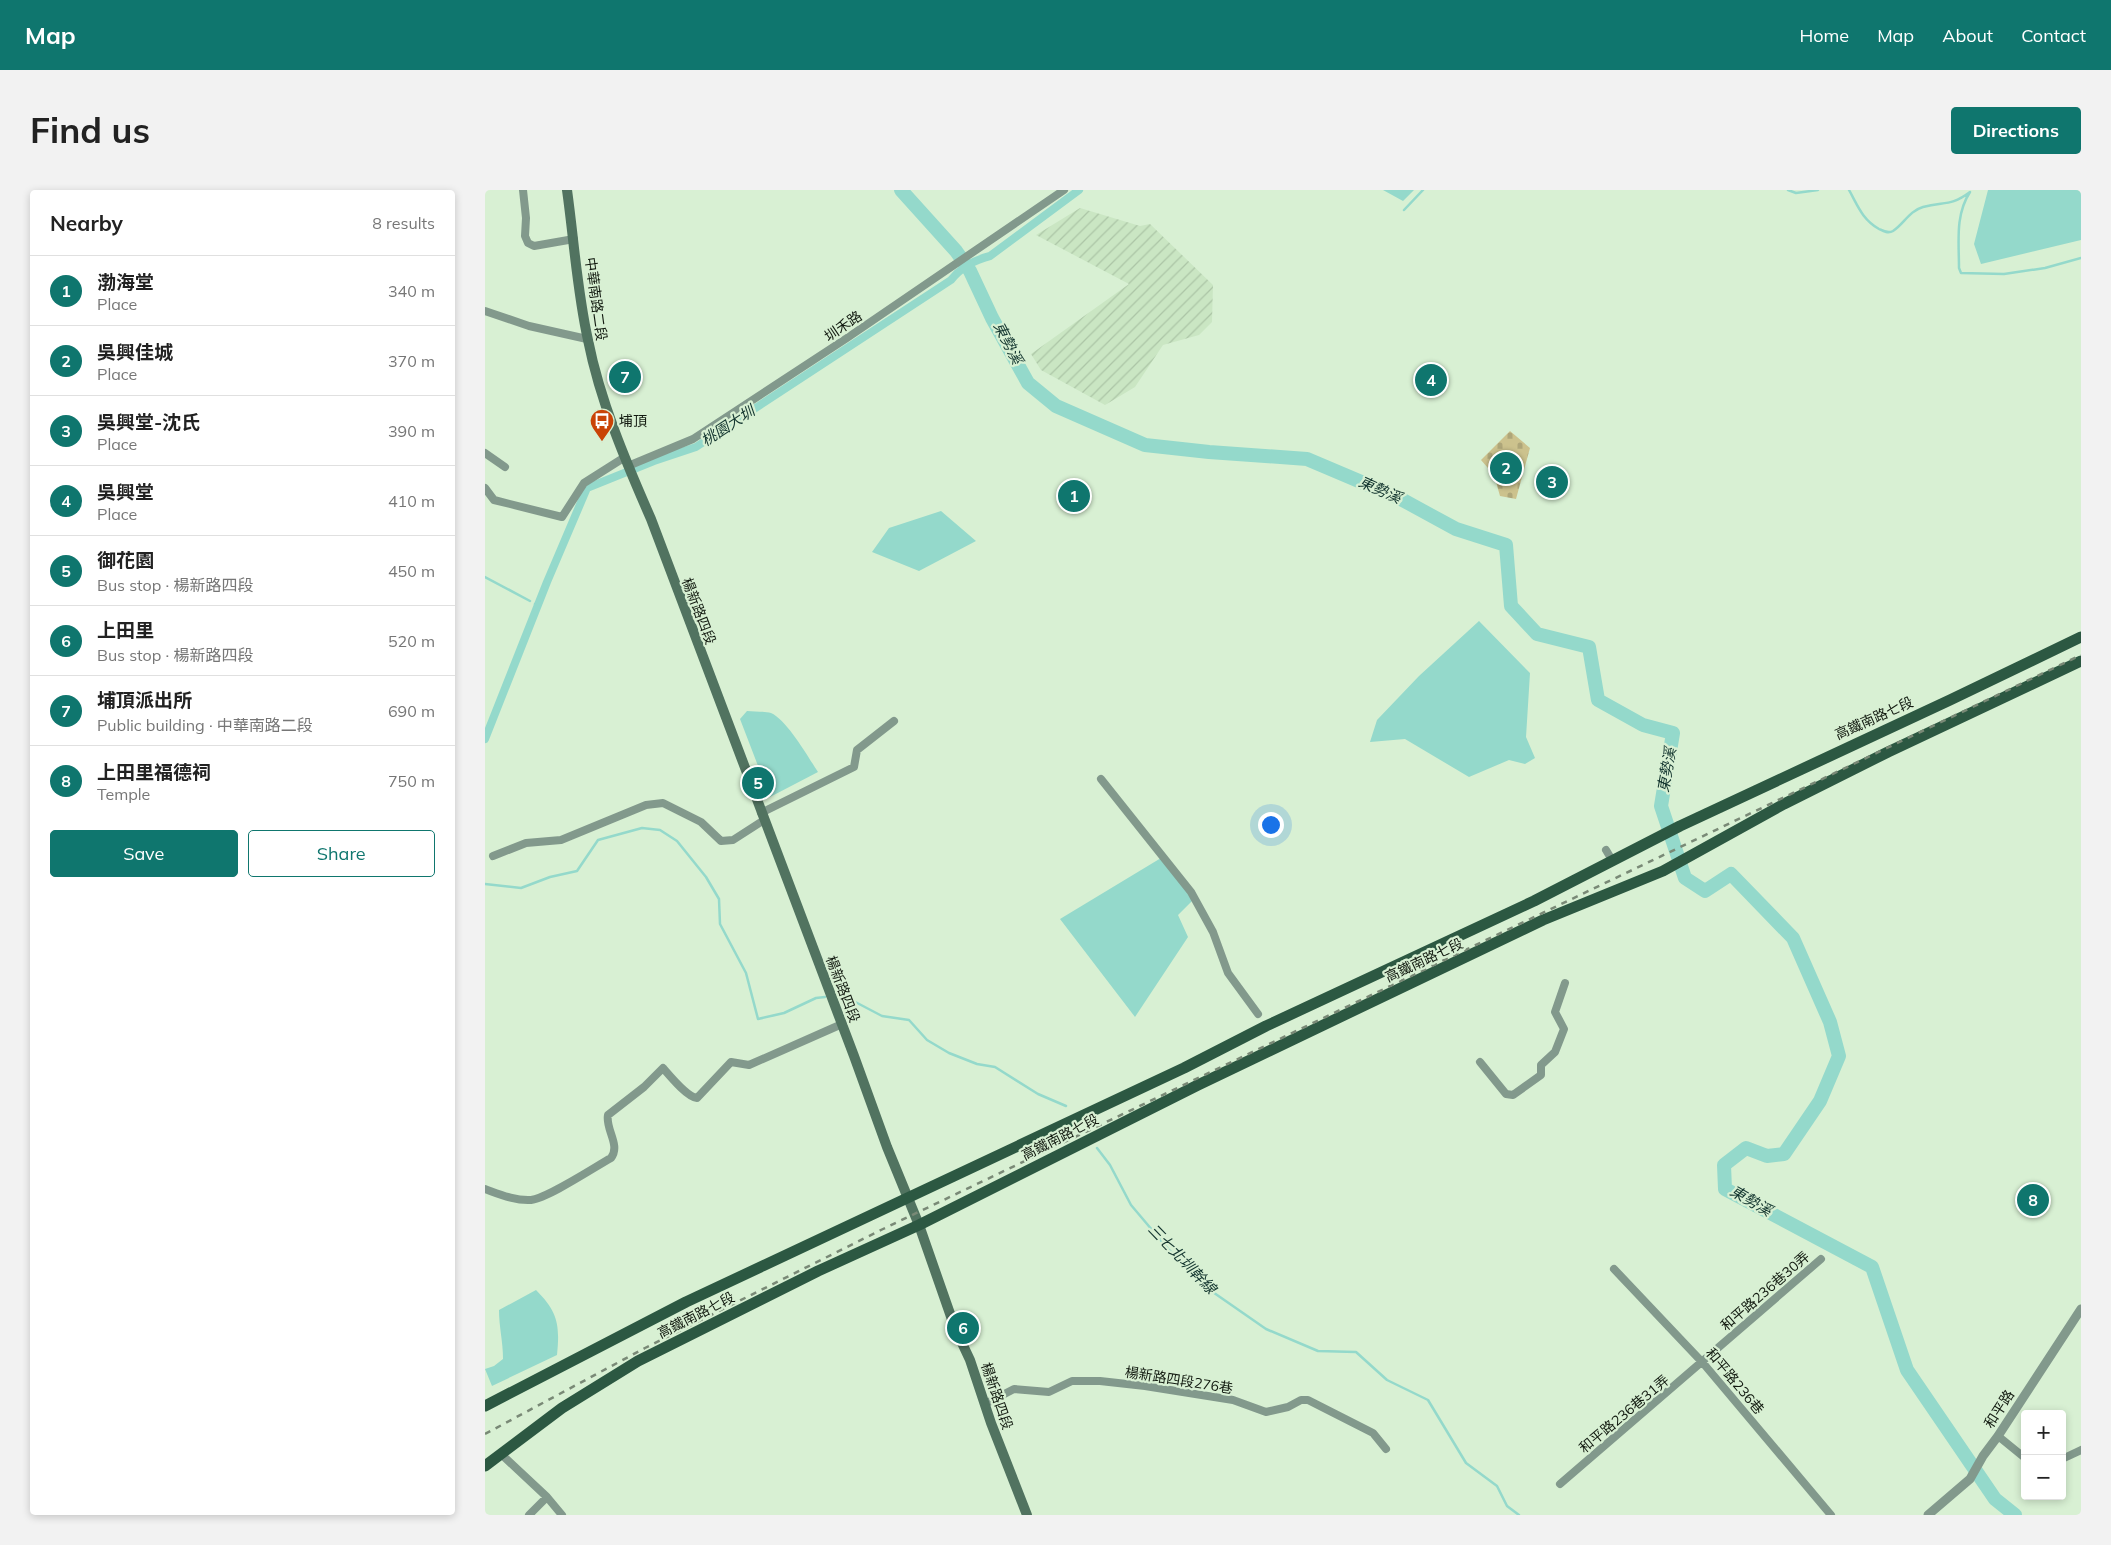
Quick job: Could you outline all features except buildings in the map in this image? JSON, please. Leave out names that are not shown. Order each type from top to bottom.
[{"type":"main road","name":"中華南路二段","points":[[567,190],[587,339],[597,377],[628,465]]},
{"type":"main road","name":"楊新路四段","points":[[628,465],[651,519],[887,1147],[919,1225],[951,1319],[970,1360],[1027,1515]]},
{"type":"main road","name":"高鐵南路七段","points":[[485,1406],[687,1302],[1184,1068],[1266,1026],[1534,900],[1609,855],[1680,826],[2081,637]]},
{"type":"main road","name":"高鐵南路七段","points":[[485,1466],[562,1408],[638,1361],[818,1271],[919,1225],[1207,1081],[1666,869],[1784,804],[1888,752],[2081,661]]},
{"type":"street","points":[[523,190],[526,218],[525,236],[528,242],[534,246],[574,239]]},
{"type":"street","name":"圳禾路","points":[[485,488],[494,500],[562,517],[584,484],[693,439],[973,254],[1064,190]]},
{"type":"street","points":[[485,311],[529,326],[587,339]]},
{"type":"street","points":[[485,453],[505,467]]},
{"type":"street","points":[[493,856],[526,843],[561,840],[645,805],[663,803],[701,822],[721,841],[733,840],[762,816],[854,767],[857,750],[894,721]]},
{"type":"street","points":[[1101,779],[1191,892],[1213,932],[1228,973],[1258,1014]]},
{"type":"street","points":[[1480,1062],[1506,1094],[1513,1095],[1541,1075],[1541,1065],[1555,1052],[1564,1029],[1555,1012],[1565,983]]},
{"type":"street","points":[[485,1189],[508,1197],[532,1200],[547,1194],[611,1158],[615,1147],[607,1121],[608,1115],[645,1086],[663,1068],[693,1098],[697,1098],[731,1062],[749,1065],[842,1024]]},
{"type":"street","name":"和平路236巷30弄","points":[[1703,1363],[1821,1259]]},
{"type":"street","name":"和平路236巷","points":[[1614,1269],[1703,1363],[1831,1515]]},
{"type":"street","name":"和平路","points":[[1928,1515],[1970,1480],[1983,1456],[2081,1309]]},
{"type":"street","name":"和平路236巷31弄","points":[[1560,1484],[1703,1363]]},
{"type":"street","name":"楊新路四段276巷","points":[[985,1404],[1013,1389],[1049,1392],[1072,1381],[1100,1381],[1145,1386],[1233,1400],[1266,1412],[1288,1407],[1301,1400],[1308,1400],[1373,1433],[1386,1450]]},
{"type":"street","points":[[1998,1436],[2021,1455]]},
{"type":"street","points":[[2066,1457],[2081,1450]]},
{"type":"street","points":[[501,1454],[547,1497],[562,1515]]},
{"type":"street","points":[[529,1515],[547,1497]]},
{"type":"shaded area","points":[[1080,208],[1140,226],[1150,224],[1213,285],[1212,322],[1199,335],[1163,345],[1135,387],[1105,405],[1041,370],[1031,354],[1129,284],[1036,235]]},
{"type":"green space","points":[[1510,431],[1530,448],[1516,499],[1500,496],[1494,475],[1481,460]]},
{"type":"water","points":[[1383,190],[1414,190],[1403,201]]},
{"type":"water","points":[[1988,190],[2081,190],[2081,240],[1981,264],[1974,244]]},
{"type":"water","points":[[941,511],[976,541],[919,571],[872,552],[889,528]]},
{"type":"water","points":[[1479,621],[1530,673],[1526,737],[1535,758],[1525,764],[1509,760],[1469,777],[1405,739],[1370,742],[1377,720],[1419,676]]},
{"type":"water","points":[[747,711],[769,712],[784,723],[818,772],[770,797],[740,719]]},
{"type":"water","points":[[1161,858],[1193,900],[1178,915],[1188,937],[1135,1017],[1060,919]]},
{"type":"water","points":[[536,1290],[549,1305],[556,1320],[558,1335],[557,1355],[492,1386],[485,1369],[494,1366],[503,1359],[499,1310]]},
{"type":"waterway","name":"東勢溪","points":[[901,190],[956,251],[970,271],[992,318],[1028,383],[1056,406],[1145,445],[1307,459],[1399,498],[1456,529],[1506,545],[1511,606],[1537,634],[1589,647],[1598,700],[1643,725],[1673,733],[1661,806],[1685,878],[1705,891],[1731,874],[1793,938],[1830,1022],[1839,1056],[1820,1101],[1784,1154],[1767,1156],[1746,1148],[1724,1165],[1725,1189],[1872,1267],[1907,1370],[1995,1499],[2015,1515]]},
{"type":"waterway","name":"桃園大圳","points":[[485,739],[547,582],[587,488],[654,461],[696,447],[951,280],[968,265],[990,256],[1079,190]]},
{"type":"waterway","points":[[1404,210],[1423,190]]},
{"type":"waterway","points":[[1788,190],[1796,193],[1818,190]]},
{"type":"waterway","points":[[1849,190],[1868,221],[1887,232],[1897,228],[1918,209],[1952,202],[1970,192],[1965,201],[1960,219],[1959,268],[1961,273],[2004,274],[2045,268],[2081,258]]},
{"type":"waterway","points":[[485,577],[530,601]]},
{"type":"waterway","name":"三七北圳幹線","points":[[485,884],[521,888],[550,877],[577,871],[598,840],[642,828],[660,830],[677,841],[706,877],[719,899],[720,924],[746,973],[758,1019],[784,1013],[816,998],[825,997]]},
{"type":"waterway","name":"三七北圳幹線","points":[[839,996],[842,995],[882,1016],[909,1020],[927,1040],[949,1053],[977,1064],[995,1067],[1038,1094],[1066,1106]]},
{"type":"waterway","name":"三七北圳幹線","points":[[1097,1148],[1110,1165],[1131,1205],[1169,1250],[1207,1288],[1266,1329],[1318,1351],[1356,1352],[1387,1380],[1428,1400],[1466,1463],[1497,1486],[1507,1506],[1519,1515]]},
{"type":"railway","points":[[485,1434],[645,1348],[883,1229],[2081,655]]},
{"type":"place","name":"埔頂派出所","points":[[625,377]]},
{"type":"place","name":"吳興堂","points":[[1431,380]]},
{"type":"place","name":"埔頂","points":[[602,442]]},
{"type":"place","name":"吳興佳城","points":[[1506,468]]},
{"type":"place","name":"吳興堂-沈氏","points":[[1552,482]]},
{"type":"place","name":"渤海堂","points":[[1074,496]]},
{"type":"place","name":"御花園","points":[[758,783]]},
{"type":"place","name":"上田里福德祠","points":[[2033,1200]]},
{"type":"place","name":"上田里","points":[[963,1328]]}]
